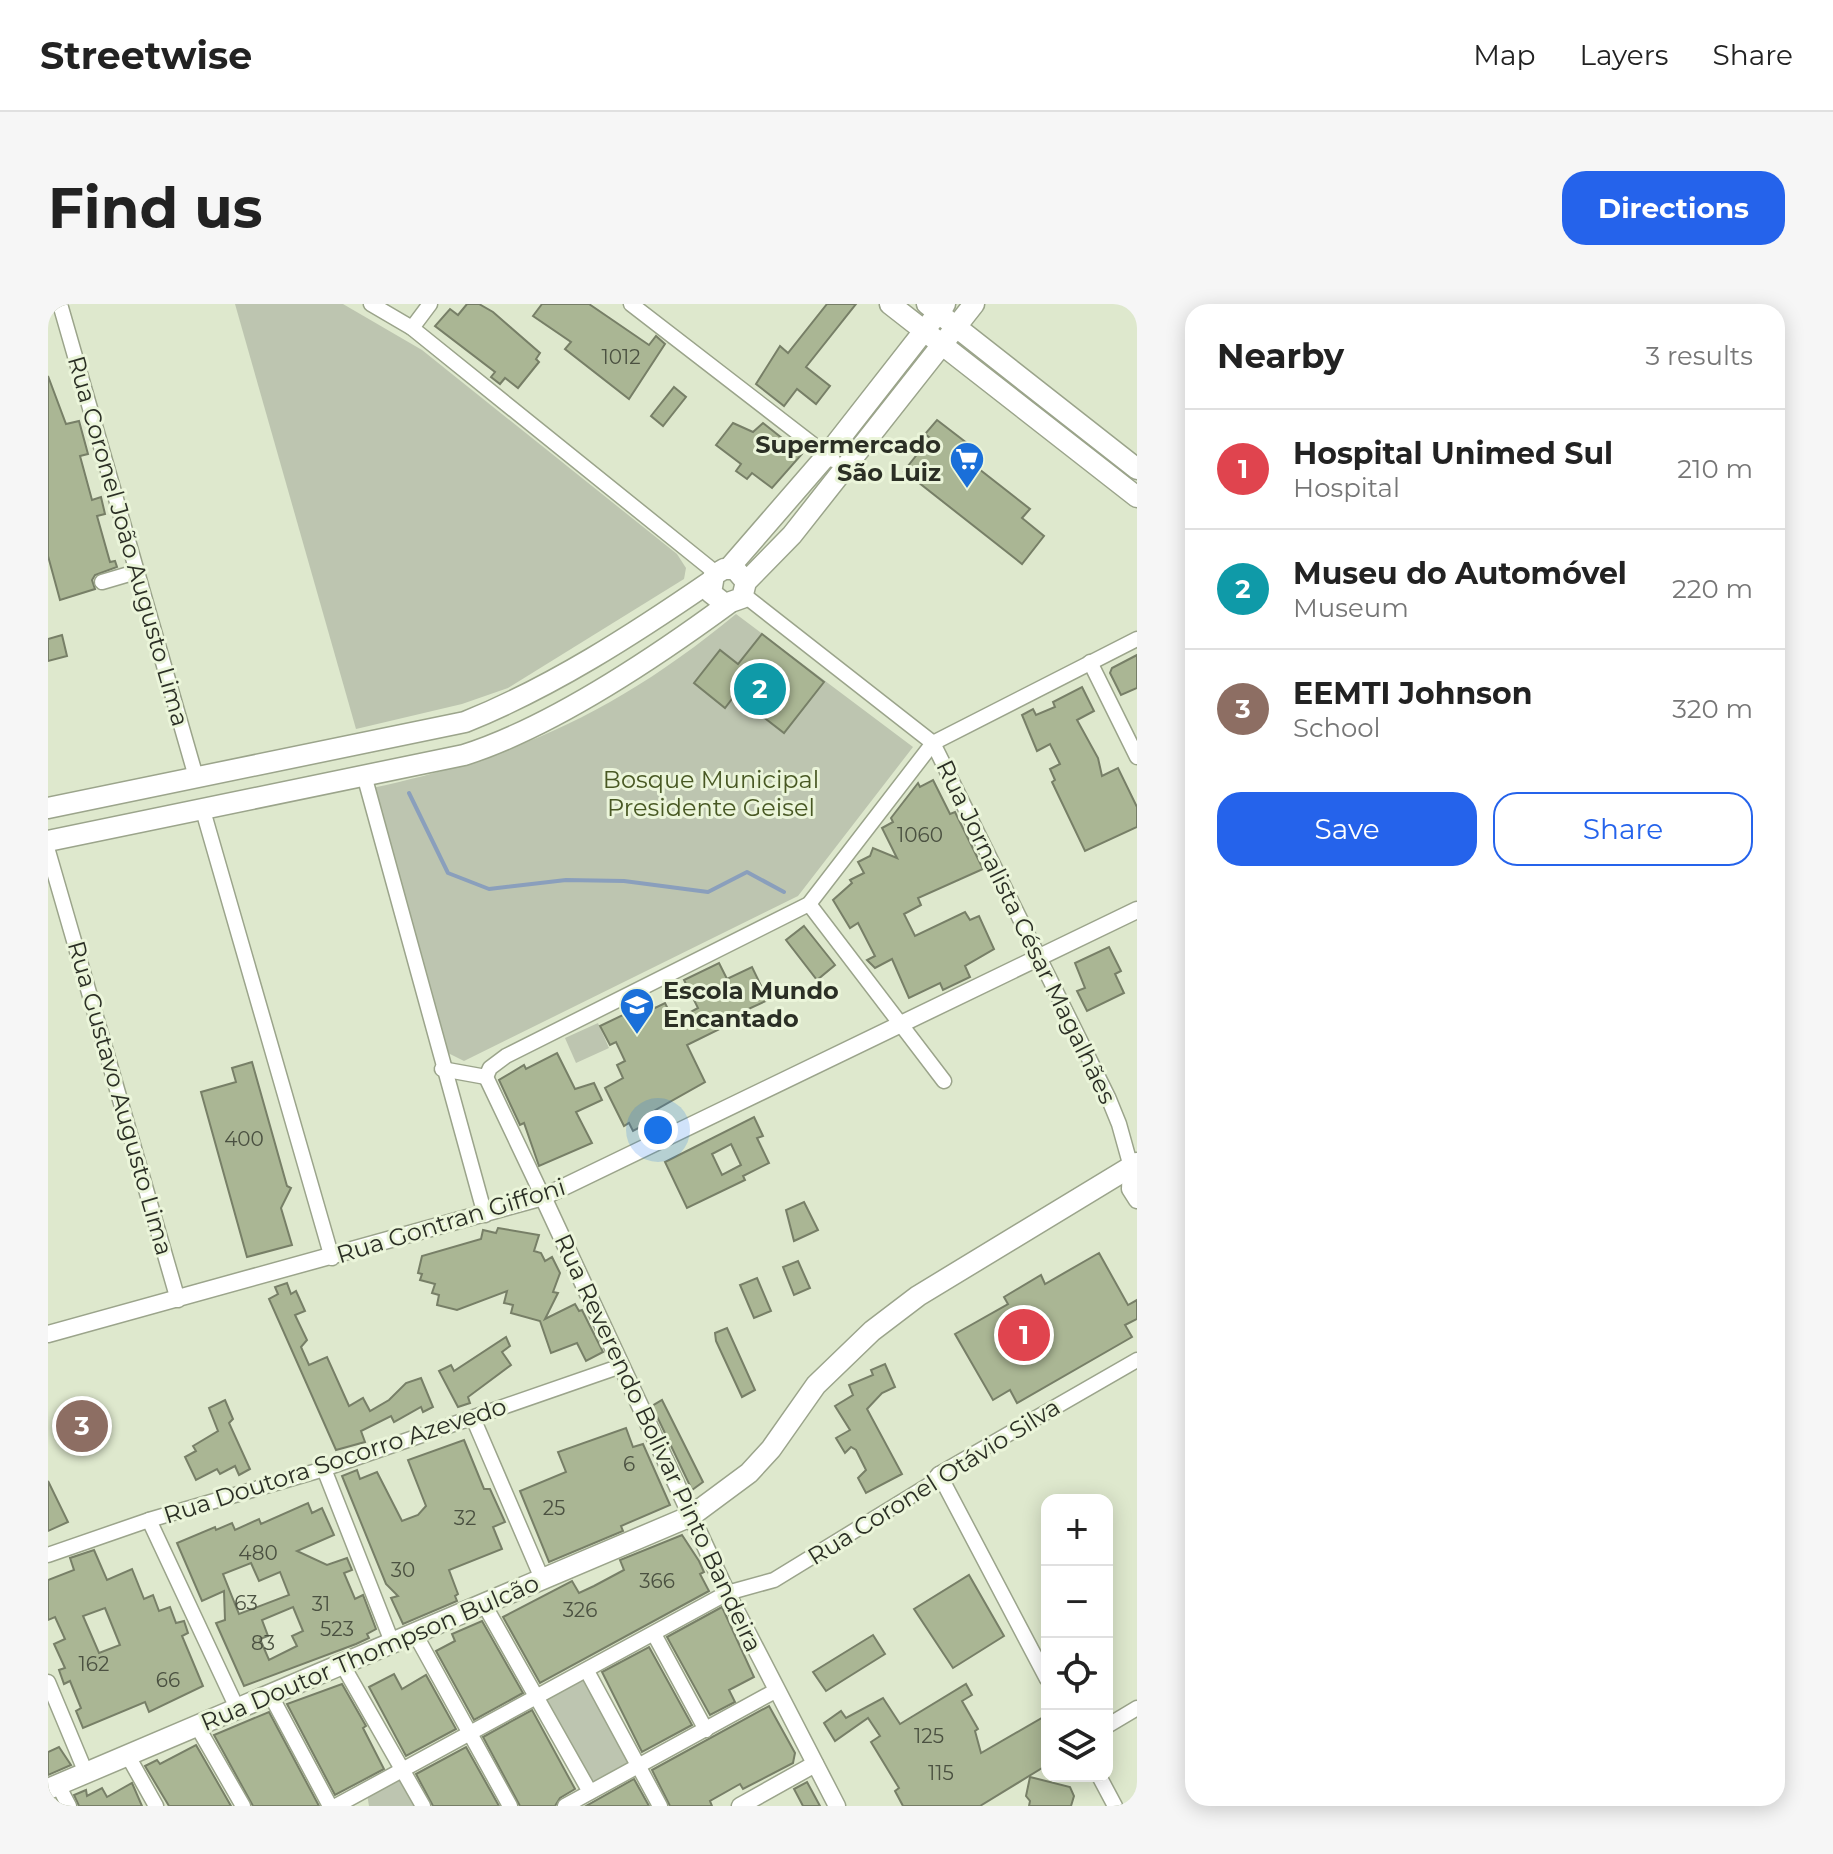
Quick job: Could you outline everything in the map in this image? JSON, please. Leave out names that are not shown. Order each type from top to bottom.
[{"type":"main road","points":[[890,304],[1137,497]]},
{"type":"main road","points":[[48,841],[464,755],[521,733],[694,629],[739,594],[792,535],[974,304]]},
{"type":"main road","points":[[48,808],[465,722],[516,701],[719,574],[827,455],[924,331],[937,307],[957,327],[1137,469]]},
{"type":"main road","points":[[1100,468],[1114,451]]},
{"type":"main road","points":[[719,574],[740,572],[739,594]]},
{"type":"main road","points":[[719,574],[713,596],[739,594]]},
{"type":"main road","points":[[346,748],[357,776]]},
{"type":"main road","points":[[278,761],[284,790]]},
{"type":"main road","name":"Rua Doutor Thompson Bulcão","points":[[53,1787],[691,1516],[749,1473],[771,1449],[816,1385],[872,1331],[918,1296],[1134,1165]]},
{"type":"street","name":"Rua Coronel João Augusto Lima","points":[[60,304],[196,777]]},
{"type":"street","points":[[371,304],[412,328],[719,574]]},
{"type":"street","points":[[412,328],[430,304]]},
{"type":"street","points":[[631,304],[844,469]]},
{"type":"street","points":[[102,582],[136,572]]},
{"type":"street","name":"Rua Jornalista César Magalhães","points":[[739,594],[933,743],[1040,957],[1119,1124],[1134,1165]]},
{"type":"street","points":[[442,1069],[486,1077],[490,1068],[506,1056],[809,904],[933,743],[1137,639]]},
{"type":"street","points":[[1090,662],[1137,757]]},
{"type":"street","points":[[357,776],[485,1215]]},
{"type":"street","points":[[202,807],[332,1258]]},
{"type":"street","name":"Rua Gustavo Augusto Lima","points":[[48,851],[178,1300]]},
{"type":"street","points":[[809,904],[944,1081]]},
{"type":"street","name":"Rua Gontran Giffoni","points":[[48,1334],[332,1258],[543,1197],[1137,910]]},
{"type":"street","name":"Rua Reverendo Bolivar Pinto Bandeira","points":[[486,1077],[727,1593],[837,1806]]},
{"type":"street","points":[[1134,1165],[1130,1189],[1137,1200]]},
{"type":"street","name":"Rua Coronel Otávio Silva","points":[[336,1806],[360,1801],[403,1770],[468,1732],[587,1671],[727,1593],[774,1580],[867,1525],[929,1485],[939,1474],[1137,1360]]},
{"type":"street","name":"Rua Doutora Socorro Azevedo","points":[[48,1555],[149,1520],[324,1469],[621,1366]]},
{"type":"street","points":[[473,1418],[543,1581]]},
{"type":"street","points":[[324,1469],[392,1642]]},
{"type":"street","points":[[939,1474],[1041,1668]]},
{"type":"street","points":[[149,1520],[237,1708]]},
{"type":"street","points":[[485,1606],[590,1792]]},
{"type":"street","points":[[414,1632],[510,1806]]},
{"type":"street","points":[[654,1634],[706,1730]]},
{"type":"street","points":[[342,1664],[423,1806]]},
{"type":"street","points":[[587,1671],[660,1806]]},
{"type":"street","points":[[48,1682],[86,1773]]},
{"type":"street","points":[[565,1806],[775,1691]]},
{"type":"street","points":[[270,1694],[330,1806]]},
{"type":"street","points":[[1113,1722],[1137,1708]]},
{"type":"street","points":[[197,1726],[243,1806]]},
{"type":"street","points":[[128,1756],[156,1806]]},
{"type":"street","points":[[740,1806],[815,1764]]},
{"type":"street","points":[[1102,1782],[1115,1806]]},
{"type":"street","points":[[53,1787],[69,1806]]},
{"type":"green space","points":[[235,304],[343,304],[422,350],[677,554],[686,568],[684,579],[508,688],[462,704],[356,729]]},
{"type":"green space","name":"Bosque Municipal Presidente Geisel","points":[[736,614],[913,747],[798,896],[464,1061],[448,1053],[372,788],[474,761],[566,725],[651,677]]},
{"type":"green space","points":[[598,1023],[609,1048],[576,1063],[565,1038]]},
{"type":"green space","points":[[582,1679],[627,1758],[627,1764],[595,1781],[588,1779],[545,1702],[546,1697]]},
{"type":"green space","points":[[399,1775],[418,1806],[369,1806],[367,1794]]},
{"type":"building","points":[[467,304],[479,304],[493,312],[540,353],[536,359],[539,362],[518,388],[505,378],[500,384],[491,377],[495,372],[435,326],[450,309],[458,315]]},
{"type":"building","points":[[542,304],[589,304],[649,345],[656,336],[665,344],[629,399],[565,349],[571,342],[533,316]]},
{"type":"building","points":[[827,304],[856,304],[806,367],[830,386],[816,404],[797,389],[784,406],[756,384],[780,346],[788,353]]},
{"type":"building","points":[[48,376],[66,424],[79,421],[88,454],[80,456],[92,500],[101,497],[105,514],[97,516],[110,562],[115,561],[117,567],[95,575],[92,580],[95,589],[60,600],[48,556]]},
{"type":"building","points":[[674,387],[686,397],[663,426],[651,416]]},
{"type":"building","name":"Supermercado São Luiz","points":[[937,420],[972,447],[965,458],[1030,509],[1022,518],[1044,536],[1022,564],[904,471],[930,438],[925,434]]},
{"type":"building","points":[[733,423],[753,432],[763,423],[802,454],[772,488],[752,473],[747,479],[736,471],[741,464],[716,445]]},
{"type":"building","points":[[762,634],[824,682],[784,733],[735,695],[725,708],[694,683],[720,650],[738,664]]},
{"type":"building","points":[[62,635],[67,656],[48,661],[48,639]]},
{"type":"building","points":[[1137,655],[1137,688],[1121,695],[1110,673],[1112,668]]},
{"type":"building","points":[[1082,687],[1094,711],[1077,720],[1098,758],[1102,776],[1118,768],[1137,807],[1137,827],[1085,851],[1052,782],[1055,780],[1050,769],[1060,764],[1050,744],[1037,751],[1022,715],[1033,709],[1036,715],[1055,707],[1053,702]]},
{"type":"building","points":[[933,780],[950,814],[955,812],[983,869],[918,898],[921,905],[904,914],[915,936],[965,912],[970,920],[979,916],[994,949],[965,966],[970,977],[943,990],[940,983],[909,998],[892,959],[875,968],[867,960],[875,956],[858,923],[850,928],[833,900],[852,883],[850,880],[864,873],[858,862],[870,856],[873,848],[897,858],[882,828],[893,822],[891,818],[918,783],[920,787]]},
{"type":"building","points":[[804,926],[835,965],[817,980],[786,940]]},
{"type":"building","points":[[1109,947],[1121,971],[1115,974],[1124,993],[1087,1011],[1077,991],[1085,988],[1075,963]]},
{"type":"building","points":[[719,963],[727,979],[752,967],[768,1000],[744,1011],[746,1016],[687,1045],[705,1082],[645,1116],[648,1123],[633,1131],[629,1123],[624,1126],[605,1088],[623,1078],[617,1065],[625,1061],[616,1042],[610,1045],[600,1026],[650,1002],[655,1008],[665,1003],[674,1021],[698,1008],[684,980]]},
{"type":"building","points":[[557,1053],[575,1089],[594,1083],[602,1100],[576,1112],[592,1143],[539,1166],[524,1123],[520,1125],[499,1080],[524,1065],[526,1069]]},
{"type":"building","points":[[252,1062],[287,1186],[291,1188],[281,1208],[292,1245],[247,1257],[201,1092],[236,1082],[232,1068]]},
{"type":"building","points":[[754,1117],[763,1136],[757,1138],[769,1163],[743,1176],[745,1180],[687,1208],[665,1162]],"holes":[[[731,1144],[741,1165],[722,1175],[712,1154]]]},
{"type":"building","points":[[804,1202],[818,1230],[794,1241],[786,1210]]},
{"type":"building","points":[[498,1228],[539,1235],[534,1251],[541,1253],[545,1261],[552,1257],[560,1273],[553,1292],[558,1293],[545,1319],[575,1304],[579,1311],[582,1310],[603,1352],[586,1361],[577,1343],[551,1353],[540,1321],[511,1313],[513,1305],[504,1303],[507,1291],[457,1310],[437,1305],[439,1295],[432,1293],[435,1284],[420,1280],[422,1274],[418,1273],[422,1256],[481,1239],[483,1230],[496,1233]]},
{"type":"building","points":[[1099,1253],[1128,1305],[1137,1300],[1137,1319],[1125,1325],[1132,1337],[1017,1403],[1010,1390],[993,1400],[955,1334],[1008,1304],[1004,1297],[1041,1275],[1045,1284]]},
{"type":"building","points":[[798,1261],[810,1288],[794,1295],[783,1267]]},
{"type":"building","points":[[757,1278],[771,1311],[754,1318],[740,1285]]},
{"type":"building","points":[[287,1283],[291,1294],[296,1291],[305,1311],[295,1315],[307,1340],[301,1347],[309,1365],[327,1357],[349,1406],[363,1398],[370,1411],[389,1400],[406,1383],[421,1378],[433,1407],[423,1412],[421,1407],[394,1422],[391,1416],[361,1431],[365,1442],[336,1450],[269,1299],[278,1294],[275,1287]]},
{"type":"building","points":[[727,1328],[755,1390],[742,1397],[716,1341],[715,1333]]},
{"type":"building","points":[[506,1337],[510,1346],[502,1352],[511,1365],[468,1397],[470,1403],[458,1407],[439,1371],[451,1365],[454,1371]]},
{"type":"building","points":[[885,1364],[895,1387],[882,1393],[867,1409],[902,1474],[866,1493],[858,1478],[866,1470],[856,1450],[851,1447],[845,1453],[836,1438],[850,1430],[835,1406],[853,1395],[849,1385],[873,1375],[871,1370]]},
{"type":"building","points":[[225,1400],[233,1419],[229,1423],[250,1469],[239,1475],[235,1466],[220,1474],[217,1469],[196,1480],[185,1457],[196,1451],[193,1446],[218,1431],[209,1408]]},
{"type":"building","points":[[662,1400],[703,1482],[692,1490],[652,1406]]},
{"type":"building","points":[[626,1428],[633,1447],[643,1444],[670,1505],[621,1526],[623,1531],[549,1562],[520,1491],[566,1472],[558,1452]]},
{"type":"building","points":[[464,1440],[484,1489],[490,1489],[505,1522],[493,1527],[502,1549],[449,1570],[458,1594],[455,1596],[457,1601],[403,1624],[391,1598],[398,1596],[386,1584],[342,1476],[357,1470],[360,1479],[377,1472],[402,1521],[418,1515],[426,1506],[408,1460]]},
{"type":"building","points":[[48,1481],[68,1522],[48,1531]]},
{"type":"building","points":[[308,1503],[312,1513],[322,1508],[334,1535],[297,1551],[327,1565],[347,1558],[352,1570],[344,1573],[355,1599],[363,1595],[376,1629],[367,1634],[369,1638],[356,1644],[244,1686],[216,1623],[225,1620],[224,1591],[202,1601],[177,1543],[232,1523],[235,1530],[259,1519],[261,1524]],"holes":[[[251,1563],[259,1581],[280,1572],[289,1595],[239,1614],[223,1574]],[[293,1607],[303,1631],[292,1636],[297,1646],[269,1660],[260,1639],[268,1636],[262,1620]]]},
{"type":"building","points":[[682,1535],[699,1561],[704,1572],[700,1574],[709,1591],[540,1683],[503,1617],[572,1581],[579,1593],[624,1570],[620,1560]]},
{"type":"building","points":[[94,1550],[107,1580],[132,1569],[144,1599],[153,1595],[159,1611],[170,1607],[176,1623],[184,1621],[188,1633],[182,1636],[203,1686],[149,1712],[145,1702],[83,1728],[76,1711],[81,1708],[70,1681],[64,1684],[59,1670],[65,1668],[54,1644],[65,1639],[55,1617],[48,1620],[48,1580],[74,1570],[70,1558]],"holes":[[[105,1608],[120,1645],[99,1653],[83,1616]]]},
{"type":"building","points":[[969,1575],[1004,1636],[953,1668],[914,1609]]},
{"type":"building","points":[[722,1607],[754,1677],[729,1690],[735,1702],[710,1715],[667,1637]]},
{"type":"building","points":[[482,1621],[523,1693],[474,1720],[436,1651],[455,1641],[452,1634]]},
{"type":"building","points":[[873,1635],[885,1654],[826,1691],[813,1672]]},
{"type":"building","points":[[649,1647],[692,1725],[642,1752],[602,1672]]},
{"type":"building","points":[[394,1674],[402,1689],[426,1675],[456,1729],[406,1756],[369,1687]]},
{"type":"building","points":[[342,1684],[366,1726],[363,1728],[384,1769],[335,1795],[287,1704]]},
{"type":"building","points":[[966,1684],[972,1695],[962,1701],[978,1729],[975,1731],[981,1753],[1041,1718],[1041,1769],[980,1806],[903,1806],[895,1791],[899,1788],[871,1742],[880,1736],[868,1718],[835,1741],[824,1723],[841,1711],[846,1718],[883,1698],[900,1724]]},
{"type":"building","points":[[769,1706],[795,1753],[793,1763],[743,1789],[740,1784],[710,1801],[712,1806],[670,1806],[652,1770]]},
{"type":"building","points":[[532,1710],[575,1789],[560,1798],[555,1806],[520,1806],[483,1737]]},
{"type":"building","points":[[269,1712],[319,1806],[253,1806],[214,1735]]},
{"type":"building","points":[[196,1745],[231,1806],[169,1806],[145,1766],[157,1760],[160,1764]]},
{"type":"building","points":[[59,1747],[71,1765],[48,1775],[48,1752]]},
{"type":"building","points":[[466,1747],[499,1806],[433,1806],[416,1774]]},
{"type":"building","points":[[1030,1777],[1070,1787],[1074,1796],[1071,1806],[1029,1806],[1026,1796]]},
{"type":"building","points":[[634,1779],[649,1806],[586,1806]]},
{"type":"building","points":[[807,1782],[820,1806],[803,1806],[794,1789]]},
{"type":"building","points":[[132,1783],[142,1806],[79,1806],[74,1795],[86,1790],[87,1796],[102,1788],[107,1797]]},
{"type":"waterway","points":[[409,793],[448,873],[489,889],[566,880],[624,881],[708,892],[747,872],[784,892]]},
{"type":"place","name":"Supermercado São Luiz","points":[[967,490]]},
{"type":"place","name":"Museu do Automóvel","points":[[760,689]]},
{"type":"place","name":"Escola Mundo Encantado","points":[[637,1036]]},
{"type":"place","name":"Hospital Unimed Sul","points":[[1024,1335]]},
{"type":"place","name":"EEMTI Johnson","points":[[82,1426]]}]
